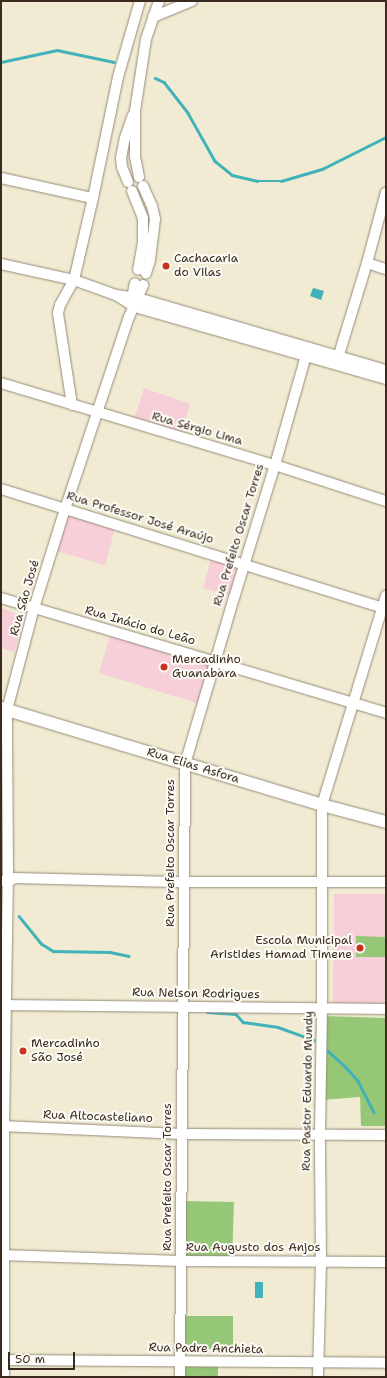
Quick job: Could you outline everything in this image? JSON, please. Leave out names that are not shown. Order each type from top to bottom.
[{"type":"street","points":[[72,405],[58,313],[60,305],[74,280],[118,77],[140,1]]},
{"type":"street","points":[[134,111],[126,132],[121,158],[122,167],[143,218],[142,272],[150,260],[155,219],[152,206],[141,182],[135,156],[134,111],[146,39],[159,1]]},
{"type":"street","points":[[153,17],[192,1]]},
{"type":"street","points":[[1,178],[93,198]]},
{"type":"street","points":[[337,361],[367,263],[386,192]]},
{"type":"street","points":[[367,263],[386,269]]},
{"type":"street","points":[[1,264],[74,280],[134,302],[337,361],[386,379]]},
{"type":"street","name":"Rua São José","points":[[4,1377],[2,1360],[2,1126],[3,1039],[6,1005],[4,978],[4,709],[34,608],[139,284]]},
{"type":"street","name":"Rua Prefeito Oscar Torres","points":[[180,1377],[185,764],[275,465],[306,352]]},
{"type":"street","points":[[337,361],[386,370]]},
{"type":"street","name":"Rua Sérgio Lima","points":[[1,383],[275,465],[386,501]]},
{"type":"street","name":"Rua Professor José Araújo","points":[[1,489],[384,608]]},
{"type":"street","name":"Rua Pastor Eduardo Mundy","points":[[318,1377],[321,1261],[320,1135],[322,1008],[322,805],[352,703],[384,608],[386,596]]},
{"type":"street","name":"Rua Inácio do Leão","points":[[1,598],[386,713]]},
{"type":"street","name":"Rua Elias Asfora","points":[[4,709],[322,805],[386,822]]},
{"type":"street","points":[[4,881],[15,878],[184,882],[386,882]]},
{"type":"street","name":"Rua Nelson Rodrigues","points":[[6,1005],[386,1009]]},
{"type":"street","name":"Rua Altocasteliano","points":[[2,1126],[182,1134],[386,1135]]},
{"type":"street","name":"Rua Augusto dos Anjos","points":[[3,1255],[181,1261],[386,1262]]},
{"type":"street","name":"Rua Padre Anchieta","points":[[2,1360],[386,1363]]},
{"type":"shaded area","points":[[144,388],[190,404],[180,438],[133,423]]},
{"type":"shaded area","points":[[65,509],[116,525],[105,565],[53,550]]},
{"type":"shaded area","points":[[212,555],[245,565],[235,597],[203,588]]},
{"type":"shaded area","points":[[1,608],[25,617],[14,652],[1,648]]},
{"type":"shaded area","points":[[111,632],[215,664],[203,705],[99,673]]},
{"type":"shaded area","name":"Escola Municipal Aristides Hamad Timene","points":[[334,894],[386,894],[386,1003],[333,1003]]},
{"type":"green space","points":[[356,936],[386,937],[386,957],[356,957]]},
{"type":"green space","points":[[322,1016],[386,1018],[386,1126],[361,1126],[360,1097],[322,1100]]},
{"type":"green space","points":[[181,1201],[234,1202],[232,1261],[181,1261]]},
{"type":"green space","points":[[180,1316],[233,1316],[233,1349],[180,1349]]},
{"type":"green space","points":[[180,1361],[218,1362],[218,1377],[180,1377]]},
{"type":"water","points":[[313,288],[324,291],[321,300],[310,296]]},
{"type":"water","points":[[255,1282],[263,1282],[263,1298],[255,1298]]},
{"type":"waterway","points":[[1,62],[57,50],[114,62]]},
{"type":"waterway","points":[[155,78],[164,82],[188,113],[215,161],[232,175],[257,181],[281,181],[322,169],[386,137]]},
{"type":"waterway","points":[[19,916],[42,944],[53,951],[110,952],[129,956]]},
{"type":"waterway","points":[[207,1012],[236,1014],[243,1022],[278,1027],[314,1040]]},
{"type":"waterway","points":[[327,1050],[345,1066],[358,1081],[374,1112]]},
{"type":"place","name":"Cachacaria do Vilas","points":[[166,266]]},
{"type":"place","name":"Mercadinho Guanabara","points":[[164,667]]},
{"type":"place","name":"Escola Municipal Aristides Hamad Timene","points":[[360,948]]},
{"type":"place","name":"Mercadinho São José","points":[[23,1051]]}]
